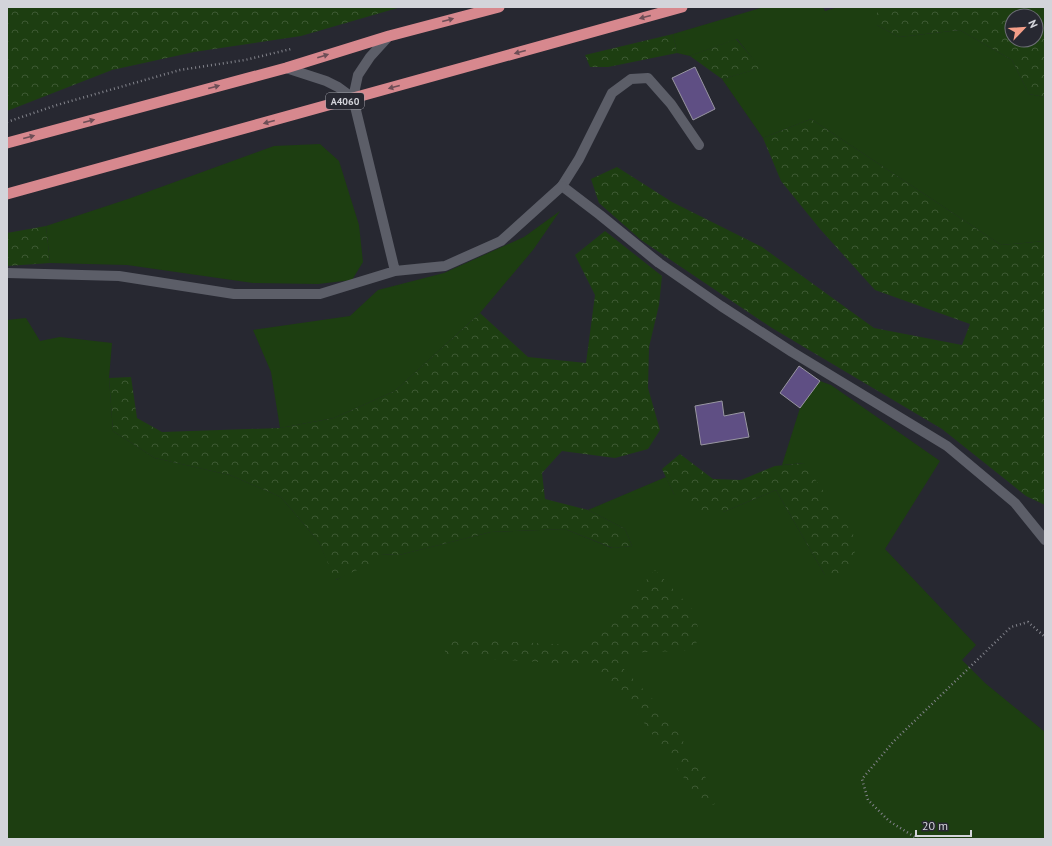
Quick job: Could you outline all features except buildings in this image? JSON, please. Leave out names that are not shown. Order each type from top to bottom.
[{"type":"highway","points":[[7,143],[286,68],[389,36],[499,7]]},
{"type":"highway","name":"A4060","points":[[7,194],[682,7]]},
{"type":"street","points":[[389,36],[370,57],[358,75],[353,98],[395,271]]},
{"type":"street","points":[[286,68],[326,81],[338,87],[353,98]]},
{"type":"street","points":[[7,273],[119,276],[234,294],[320,294],[395,271],[444,266],[501,241],[562,186],[579,160],[612,93],[631,79],[648,78],[671,104],[699,145]]},
{"type":"street","points":[[562,186],[659,263],[721,306],[792,352],[947,446],[1015,503],[1045,540]]},
{"type":"path","points":[[7,122],[57,105],[180,70],[245,60],[296,48]]},
{"type":"path","points":[[918,839],[889,821],[868,800],[862,779],[894,741],[1011,627],[1028,622],[1045,637]]},
{"type":"green space","points":[[7,7],[401,7],[301,36],[194,52],[112,70],[7,111]]},
{"type":"green space","points":[[764,7],[823,7],[825,11],[838,7],[877,7],[877,25],[899,37],[960,30],[1012,60],[1029,94],[1045,97],[1045,241],[1001,245],[811,119],[763,138],[722,79],[760,68],[737,39],[690,56],[677,53],[673,34]]},
{"type":"green space","points":[[877,7],[1012,7],[1014,8],[1004,8],[1004,48],[1044,48],[1045,24],[1045,97],[1029,94],[1012,60],[960,30],[899,37],[877,25]]},
{"type":"green space","points":[[1012,7],[1045,7],[1045,24],[1044,8]]},
{"type":"green space","points":[[673,34],[677,53],[608,67],[590,67],[585,55]]},
{"type":"green space","points":[[736,39],[761,68],[722,79],[690,56]]},
{"type":"green space","points":[[811,119],[1001,245],[1045,241],[1045,505],[1026,496],[942,429],[772,328],[641,240],[599,203],[591,179],[617,167],[672,202],[762,247],[874,328],[962,345],[970,324],[875,290],[820,229],[781,181],[763,138]]},
{"type":"green space","points":[[320,144],[339,161],[359,225],[363,262],[352,280],[318,284],[253,283],[127,265],[50,263],[46,226],[128,199],[274,146]]},
{"type":"green space","points":[[560,211],[533,250],[480,313],[395,391],[334,418],[280,428],[271,372],[253,330],[350,316],[378,290],[444,273],[524,237]]},
{"type":"green space","points":[[46,226],[50,263],[7,266],[7,233]]},
{"type":"green space","points":[[605,231],[662,276],[659,305],[649,347],[648,388],[660,430],[648,449],[615,458],[562,451],[542,473],[545,499],[588,510],[625,529],[632,546],[613,548],[565,529],[491,532],[399,555],[380,554],[375,562],[335,580],[319,542],[281,497],[230,475],[155,458],[113,431],[109,378],[131,377],[137,418],[162,432],[280,428],[334,418],[395,391],[480,313],[528,357],[586,363],[595,295],[575,255]]},
{"type":"green space","points":[[26,318],[40,341],[60,337],[112,343],[109,378],[113,431],[155,458],[230,475],[281,497],[319,542],[336,580],[380,554],[399,555],[491,532],[565,529],[612,548],[632,546],[625,529],[588,510],[666,477],[674,494],[723,512],[776,490],[825,575],[804,463],[782,465],[800,408],[820,381],[831,385],[940,461],[885,549],[976,645],[962,660],[985,683],[1045,732],[1045,839],[7,839],[7,320]]},
{"type":"green space","points":[[680,454],[713,479],[741,480],[775,466],[804,463],[857,540],[851,572],[825,575],[776,490],[723,512],[701,514],[674,494],[662,469]]},
{"type":"green space","points":[[655,570],[695,612],[700,640],[684,651],[643,652],[619,664],[665,712],[709,783],[715,804],[705,807],[634,709],[584,665],[446,656],[442,638],[589,646]]}]
